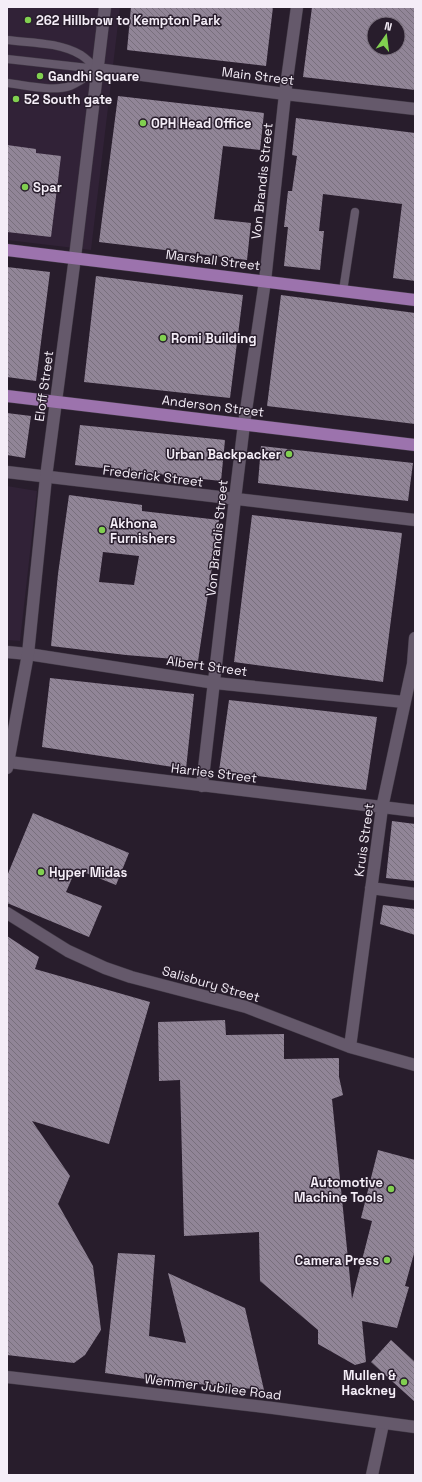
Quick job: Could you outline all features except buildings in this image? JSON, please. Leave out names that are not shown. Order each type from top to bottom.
[{"type":"main road","name":"Marshall Street","points":[[7,250],[75,257],[415,300]]},
{"type":"main road","name":"Anderson Street","points":[[7,396],[415,445]]},
{"type":"street","name":"Eloff Street","points":[[8,765],[28,654],[46,477],[75,257],[105,7]]},
{"type":"street","name":"Von Brandis Street","points":[[202,786],[244,424],[266,281],[285,94],[297,7]]},
{"type":"street","name":"Main Street","points":[[97,69],[285,94],[415,109]]},
{"type":"street","name":"Frederick Street","points":[[7,472],[415,520]]},
{"type":"street","name":"Kruis Street","points":[[350,1047],[382,808],[404,702],[414,664],[415,638]]},
{"type":"street","name":"Albert Street","points":[[7,652],[215,682],[404,702]]},
{"type":"street","name":"Harries Street","points":[[8,765],[202,786],[415,812]]},
{"type":"street","points":[[371,888],[415,894]]},
{"type":"street","name":"Salisbury Street","points":[[7,913],[68,951],[105,968],[131,977],[246,1007],[350,1047],[415,1065]]},
{"type":"street","name":"Wemmer Jubilee Road","points":[[7,1378],[273,1408],[383,1424],[415,1427]]},
{"type":"street","points":[[372,1475],[383,1424]]},
{"type":"lane","points":[[7,40],[54,45],[67,48],[86,59],[97,69]]},
{"type":"lane","points":[[7,59],[97,69]]},
{"type":"lane","points":[[7,83],[44,87],[69,87],[79,82],[97,69]]},
{"type":"lane","points":[[343,291],[355,212]]},
{"type":"shaded area","points":[[7,7],[120,7],[91,250],[7,240]]},
{"type":"shaded area","points":[[7,486],[37,491],[20,641],[7,640]]},
{"type":"place","name":"262 Hillbrow to Kempton Park","points":[[28,20]]},
{"type":"place","name":"Gandhi Square","points":[[40,76]]},
{"type":"place","name":"52 South gate","points":[[16,99]]},
{"type":"place","name":"OPH Head Office","points":[[143,123]]},
{"type":"place","name":"Spar","points":[[25,187]]},
{"type":"place","name":"Romi Building","points":[[163,338]]},
{"type":"place","name":"Urban Backpacker","points":[[289,454]]},
{"type":"place","name":"Akhona Furnishers","points":[[102,530]]},
{"type":"place","name":"Hyper Midas","points":[[41,872]]},
{"type":"place","name":"Automotive Machine Tools","points":[[391,1189]]},
{"type":"place","name":"Camera Press","points":[[387,1260]]},
{"type":"place","name":"Mullen & Hackney","points":[[404,1382]]}]
